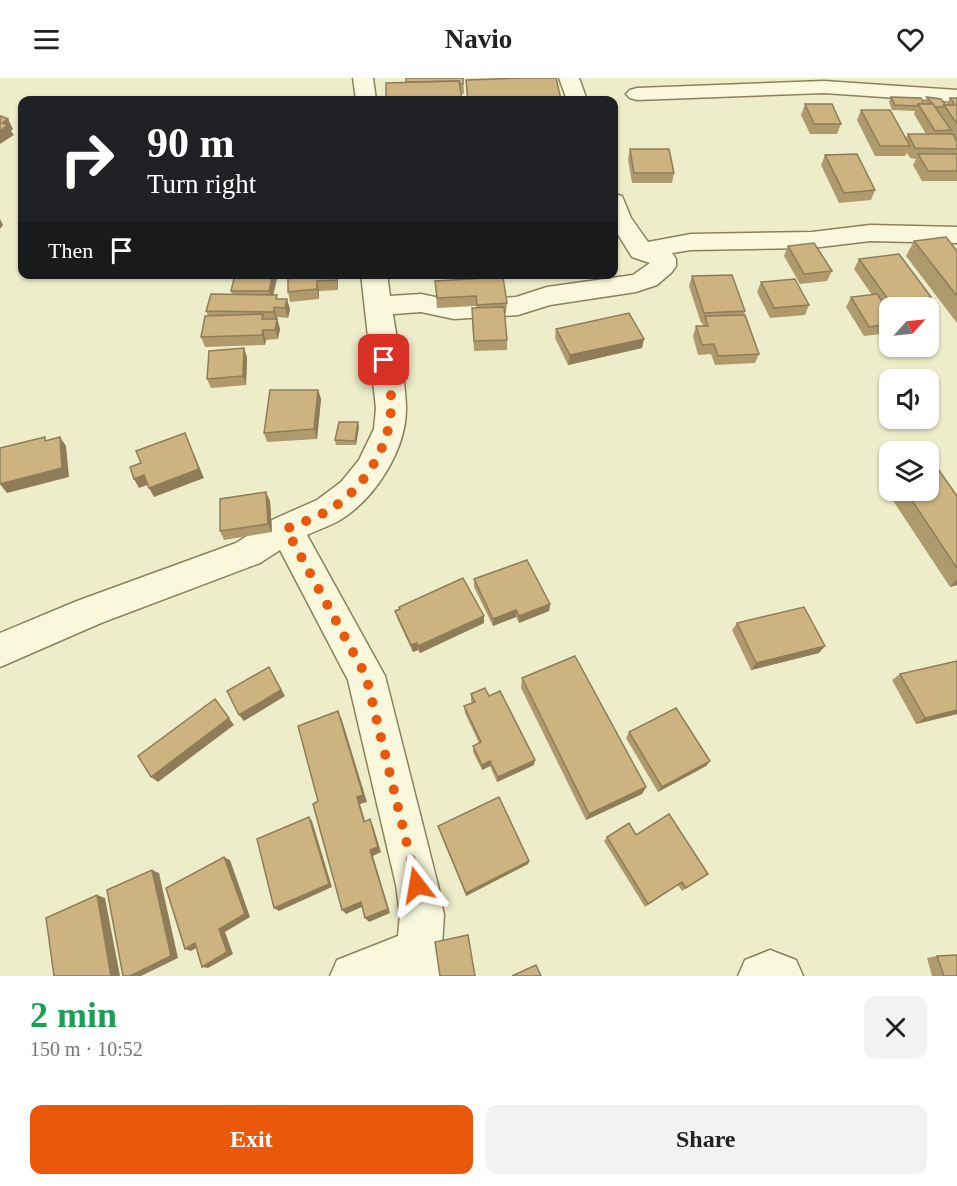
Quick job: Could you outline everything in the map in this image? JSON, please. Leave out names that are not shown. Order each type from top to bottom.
[{"type":"street","points":[[363,78],[365,96]]},
{"type":"street","points":[[568,78],[575,96]]},
{"type":"street","points":[[637,94],[824,87],[957,96]]},
{"type":"street","points":[[378,306],[422,303],[454,310],[518,306],[547,296],[636,284],[657,274],[663,266],[663,260],[640,251],[618,215]]},
{"type":"street","points":[[640,251],[691,242],[812,240],[870,232],[957,235]]},
{"type":"street","points":[[0,650],[89,612],[248,553],[286,529],[329,510],[352,491],[370,469],[381,450],[389,429],[392,408],[375,279]]},
{"type":"street","points":[[286,529],[366,676],[417,885],[422,915],[418,963],[353,976]]},
{"type":"street","points":[[761,976],[770,973],[780,976]]},
{"type":"building","points":[[406,78],[463,78],[463,84],[459,81],[406,82]]},
{"type":"building","points":[[556,78],[560,96],[468,96],[466,80]]},
{"type":"building","points":[[459,81],[461,96],[386,96],[386,83]]},
{"type":"building","points":[[891,97],[921,98],[924,104],[895,105]]},
{"type":"building","points":[[927,97],[941,99],[946,105],[935,107]]},
{"type":"building","points":[[950,98],[957,98],[957,124],[944,105],[955,105]]},
{"type":"building","points":[[805,104],[832,104],[841,124],[814,124]]},
{"type":"building","points":[[918,104],[933,104],[951,130],[935,131]]},
{"type":"building","points":[[861,110],[890,110],[910,146],[880,146]]},
{"type":"building","points":[[0,117],[8,119],[2,123],[8,125],[0,131]]},
{"type":"building","points":[[908,134],[953,134],[957,142],[957,149],[915,148]]},
{"type":"building","points":[[630,149],[669,149],[674,173],[634,173]]},
{"type":"building","points":[[857,154],[875,190],[844,193],[825,155]]},
{"type":"building","points":[[918,154],[957,154],[957,171],[928,171]]},
{"type":"building","points":[[946,237],[957,251],[957,296],[914,241]]},
{"type":"building","points":[[814,243],[832,271],[804,274],[788,246]]},
{"type":"building","points":[[899,254],[931,297],[886,297],[859,259]]},
{"type":"building","points":[[732,275],[745,311],[704,313],[692,276]]},
{"type":"building","points":[[234,279],[272,279],[269,291],[231,291]]},
{"type":"building","points":[[288,279],[337,279],[317,281],[317,289],[288,292]]},
{"type":"building","points":[[503,279],[507,303],[477,305],[476,296],[437,298],[435,281]]},
{"type":"building","points":[[795,279],[809,305],[774,308],[761,282]]},
{"type":"building","points":[[211,294],[277,295],[276,299],[287,299],[285,308],[274,307],[274,312],[206,311]]},
{"type":"building","points":[[877,294],[879,297],[879,326],[869,327],[851,297]]},
{"type":"building","points":[[504,307],[507,340],[474,341],[472,308]]},
{"type":"building","points":[[629,313],[644,339],[570,355],[556,329]]},
{"type":"building","points":[[263,314],[262,319],[277,319],[275,330],[263,330],[262,335],[201,337],[205,316]]},
{"type":"building","points":[[745,315],[759,354],[718,356],[714,344],[702,345],[696,326],[708,326],[705,316]]},
{"type":"building","points":[[244,348],[243,376],[207,379],[209,351]]},
{"type":"building","points":[[270,390],[318,390],[314,429],[264,433]]},
{"type":"building","points":[[339,422],[358,422],[355,441],[335,440]]},
{"type":"building","points":[[185,433],[199,469],[149,488],[144,475],[134,479],[130,467],[141,463],[136,451]]},
{"type":"building","points":[[45,437],[45,441],[60,437],[62,468],[0,484],[0,448]]},
{"type":"building","points":[[939,470],[957,496],[957,568],[912,501],[939,501]]},
{"type":"building","points":[[266,492],[268,524],[220,531],[220,499]]},
{"type":"building","points":[[527,560],[550,604],[519,616],[516,610],[493,619],[474,579]]},
{"type":"building","points":[[463,578],[484,616],[418,646],[417,643],[411,645],[395,611],[400,609],[399,607]]},
{"type":"building","points":[[804,607],[825,646],[756,663],[737,623]]},
{"type":"building","points":[[575,656],[646,787],[589,814],[522,678]]},
{"type":"building","points":[[957,661],[957,710],[925,718],[900,674]]},
{"type":"building","points":[[269,667],[281,690],[239,715],[227,691]]},
{"type":"building","points":[[485,688],[489,696],[500,691],[535,760],[498,777],[490,761],[482,765],[473,746],[481,742],[464,706],[475,702],[471,694]]},
{"type":"building","points":[[215,699],[229,718],[151,777],[138,756]]},
{"type":"building","points":[[676,708],[710,761],[662,787],[629,732]]},
{"type":"building","points":[[338,711],[363,795],[357,797],[364,822],[370,819],[378,847],[370,850],[388,909],[365,918],[361,902],[342,910],[313,804],[318,801],[298,726]]},
{"type":"building","points":[[499,797],[529,861],[466,893],[438,826]]},
{"type":"building","points":[[669,814],[708,874],[686,888],[682,882],[648,904],[607,837],[629,823],[636,835]]},
{"type":"building","points":[[309,817],[329,884],[274,908],[257,839]]},
{"type":"building","points":[[224,857],[245,914],[219,929],[227,952],[202,967],[195,943],[185,949],[166,888]]},
{"type":"building","points":[[152,870],[171,956],[130,976],[123,976],[107,890]]},
{"type":"building","points":[[97,895],[111,976],[54,976],[46,918]]},
{"type":"building","points":[[468,935],[475,976],[440,976],[435,942]]},
{"type":"building","points":[[957,955],[957,976],[944,976],[937,956]]},
{"type":"building","points":[[536,965],[541,976],[512,976]]},
{"type":"route","points":[[384,360],[391,390],[392,408],[389,429],[370,469],[352,491],[329,510],[286,529],[366,676],[417,885]]}]
